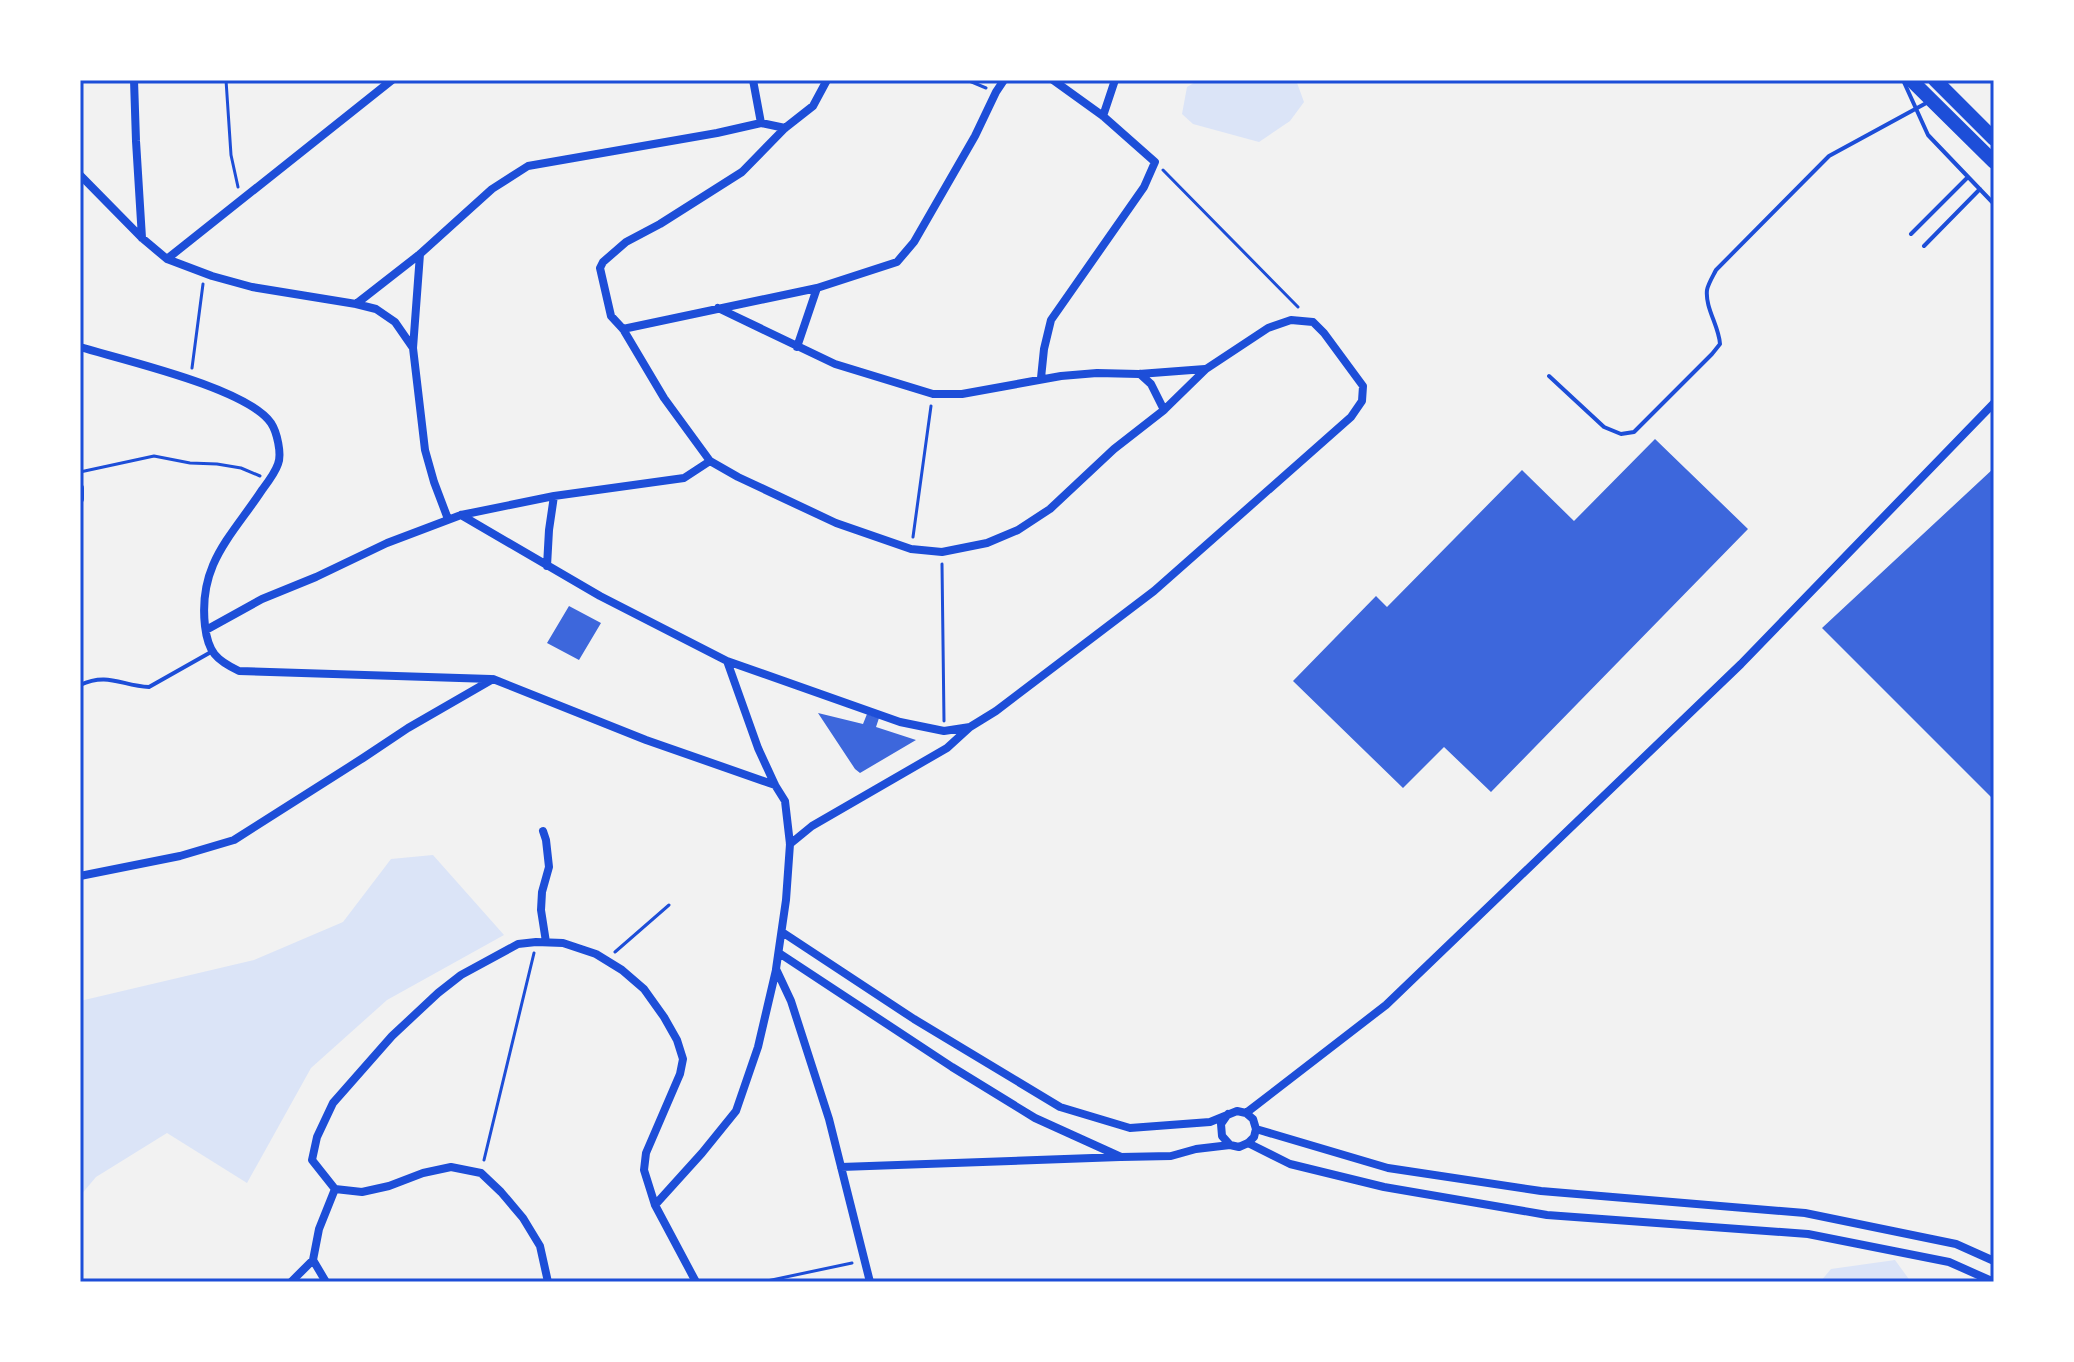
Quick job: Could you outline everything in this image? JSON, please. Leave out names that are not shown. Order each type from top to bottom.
[{"type":"main road","points":[[1911,80],[1994,162]]},
{"type":"main road","points":[[1935,80],[1994,139]]},
{"type":"street","points":[[134,80],[142,238]]},
{"type":"street","points":[[167,259],[392,80]]},
{"type":"street","points":[[753,80],[761,123]]},
{"type":"street","points":[[790,844],[812,826],[947,748],[970,727],[996,711],[1154,591],[1351,417],[1362,401],[1363,386],[1313,322],[1291,320],[1268,328],[1206,369],[1164,410],[1114,449],[1050,509],[1018,530],[987,543],[942,552],[911,549],[836,523],[738,477],[710,461],[664,398],[623,329],[611,316],[600,268],[626,242],[742,172],[785,128],[813,106],[827,80]]},
{"type":"street","points":[[623,329],[817,288],[897,262],[922,229],[1004,80]]},
{"type":"street","points":[[1041,378],[1051,320],[1144,187],[1155,162],[1103,116],[1053,80]]},
{"type":"street","points":[[1103,116],[1115,80]]},
{"type":"street","points":[[356,304],[420,254],[492,189],[528,166],[761,123],[785,128]]},
{"type":"street","points":[[80,175],[167,259],[252,287],[376,309],[395,322],[413,348]]},
{"type":"street","points":[[420,254],[413,348],[425,450],[448,519]]},
{"type":"street","points":[[797,347],[817,288]]},
{"type":"street","points":[[718,308],[847,368],[933,394],[962,394],[1041,378],[1206,369]]},
{"type":"street","points":[[80,347],[191,380],[254,407],[271,423],[278,442],[280,461],[222,545],[209,572],[203,605],[206,630],[211,652],[222,663],[239,671],[493,679],[646,740],[775,785]]},
{"type":"street","points":[[1139,374],[1151,384],[1164,410]]},
{"type":"street","points":[[1246,1113],[1386,1005],[1741,664],[1994,403]]},
{"type":"street","points":[[206,630],[262,599],[448,519],[554,496],[684,478],[710,461]]},
{"type":"street","points":[[80,488],[80,499]]},
{"type":"street","points":[[547,566],[554,496]]},
{"type":"street","points":[[461,515],[600,596],[727,661],[900,722],[944,731],[970,727]]},
{"type":"street","points":[[655,1205],[736,1111],[758,1047],[782,932],[790,844],[785,801],[746,718],[727,661]]},
{"type":"street","points":[[80,876],[180,856],[234,840],[408,728],[493,679]]},
{"type":"street","points":[[541,942],[542,892],[549,867],[543,831]]},
{"type":"street","points":[[782,932],[914,1019],[1060,1107],[1130,1128],[1210,1122],[1237,1111],[1253,1119],[1256,1129],[1254,1137],[1239,1147],[1230,1145],[1196,1149],[1171,1156],[841,1167]]},
{"type":"street","points":[[548,1282],[540,1246],[523,1218],[481,1173],[451,1167],[362,1192],[335,1189],[312,1160],[317,1137],[333,1103],[392,1036],[461,975],[518,944],[541,942],[563,943],[596,954],[622,970],[644,989],[677,1040],[683,1059],[680,1074],[646,1153],[644,1170],[655,1205],[696,1282]]},
{"type":"street","points":[[779,953],[1035,1118],[1121,1157]]},
{"type":"street","points":[[776,969],[791,1001],[824,1104],[870,1282]]},
{"type":"street","points":[[1228,1114],[1221,1124],[1222,1136],[1230,1145]]},
{"type":"street","points":[[1256,1129],[1388,1168],[1541,1191],[1805,1213],[1956,1244],[1994,1261]]},
{"type":"street","points":[[1248,1143],[1290,1164],[1384,1187],[1547,1215],[1808,1234],[1949,1262],[1994,1282]]},
{"type":"street","points":[[291,1282],[313,1260],[319,1229],[335,1189]]},
{"type":"street","points":[[313,1260],[326,1282]]},
{"type":"lane","points":[[1903,80],[1928,135],[1994,204]]},
{"type":"lane","points":[[1549,376],[1604,427],[1621,434],[1634,432],[1720,344],[1707,289],[1716,270],[1829,156],[1932,100]]},
{"type":"lane","points":[[1911,234],[1968,177]]},
{"type":"lane","points":[[1924,246],[1980,189]]},
{"type":"lane","points":[[80,685],[91,680],[115,679],[138,687],[149,687],[211,652]]},
{"type":"path","points":[[226,80],[231,155],[240,199]]},
{"type":"path","points":[[967,80],[996,92]]},
{"type":"path","points":[[1155,162],[1313,322]]},
{"type":"path","points":[[191,380],[204,273]]},
{"type":"path","points":[[911,549],[933,394]]},
{"type":"path","points":[[80,472],[154,456],[241,468],[269,479]]},
{"type":"path","points":[[942,552],[944,731]]},
{"type":"path","points":[[608,961],[669,905]]},
{"type":"path","points":[[481,1173],[541,942]]},
{"type":"path","points":[[762,1282],[864,1260]]},
{"type":"shaded area","points":[[1199,80],[1296,80],[1304,102],[1290,121],[1259,142],[1193,124],[1182,114],[1187,87]]},
{"type":"shaded area","points":[[433,855],[504,935],[387,1000],[311,1068],[247,1183],[167,1133],[96,1177],[80,1196],[80,1001],[254,960],[343,922],[391,859]]},
{"type":"shaded area","points":[[1895,1260],[1911,1282],[1820,1282],[1831,1269]]},
{"type":"building","points":[[1655,439],[1748,529],[1491,792],[1444,747],[1403,788],[1293,681],[1376,596],[1387,607],[1522,470],[1574,521]]},
{"type":"building","points":[[1994,468],[1994,800],[1822,628]]},
{"type":"building","points":[[569,606],[601,623],[579,660],[547,643]]},
{"type":"building","points":[[818,713],[863,724],[867,714],[879,718],[876,727],[916,740],[860,773]]}]
